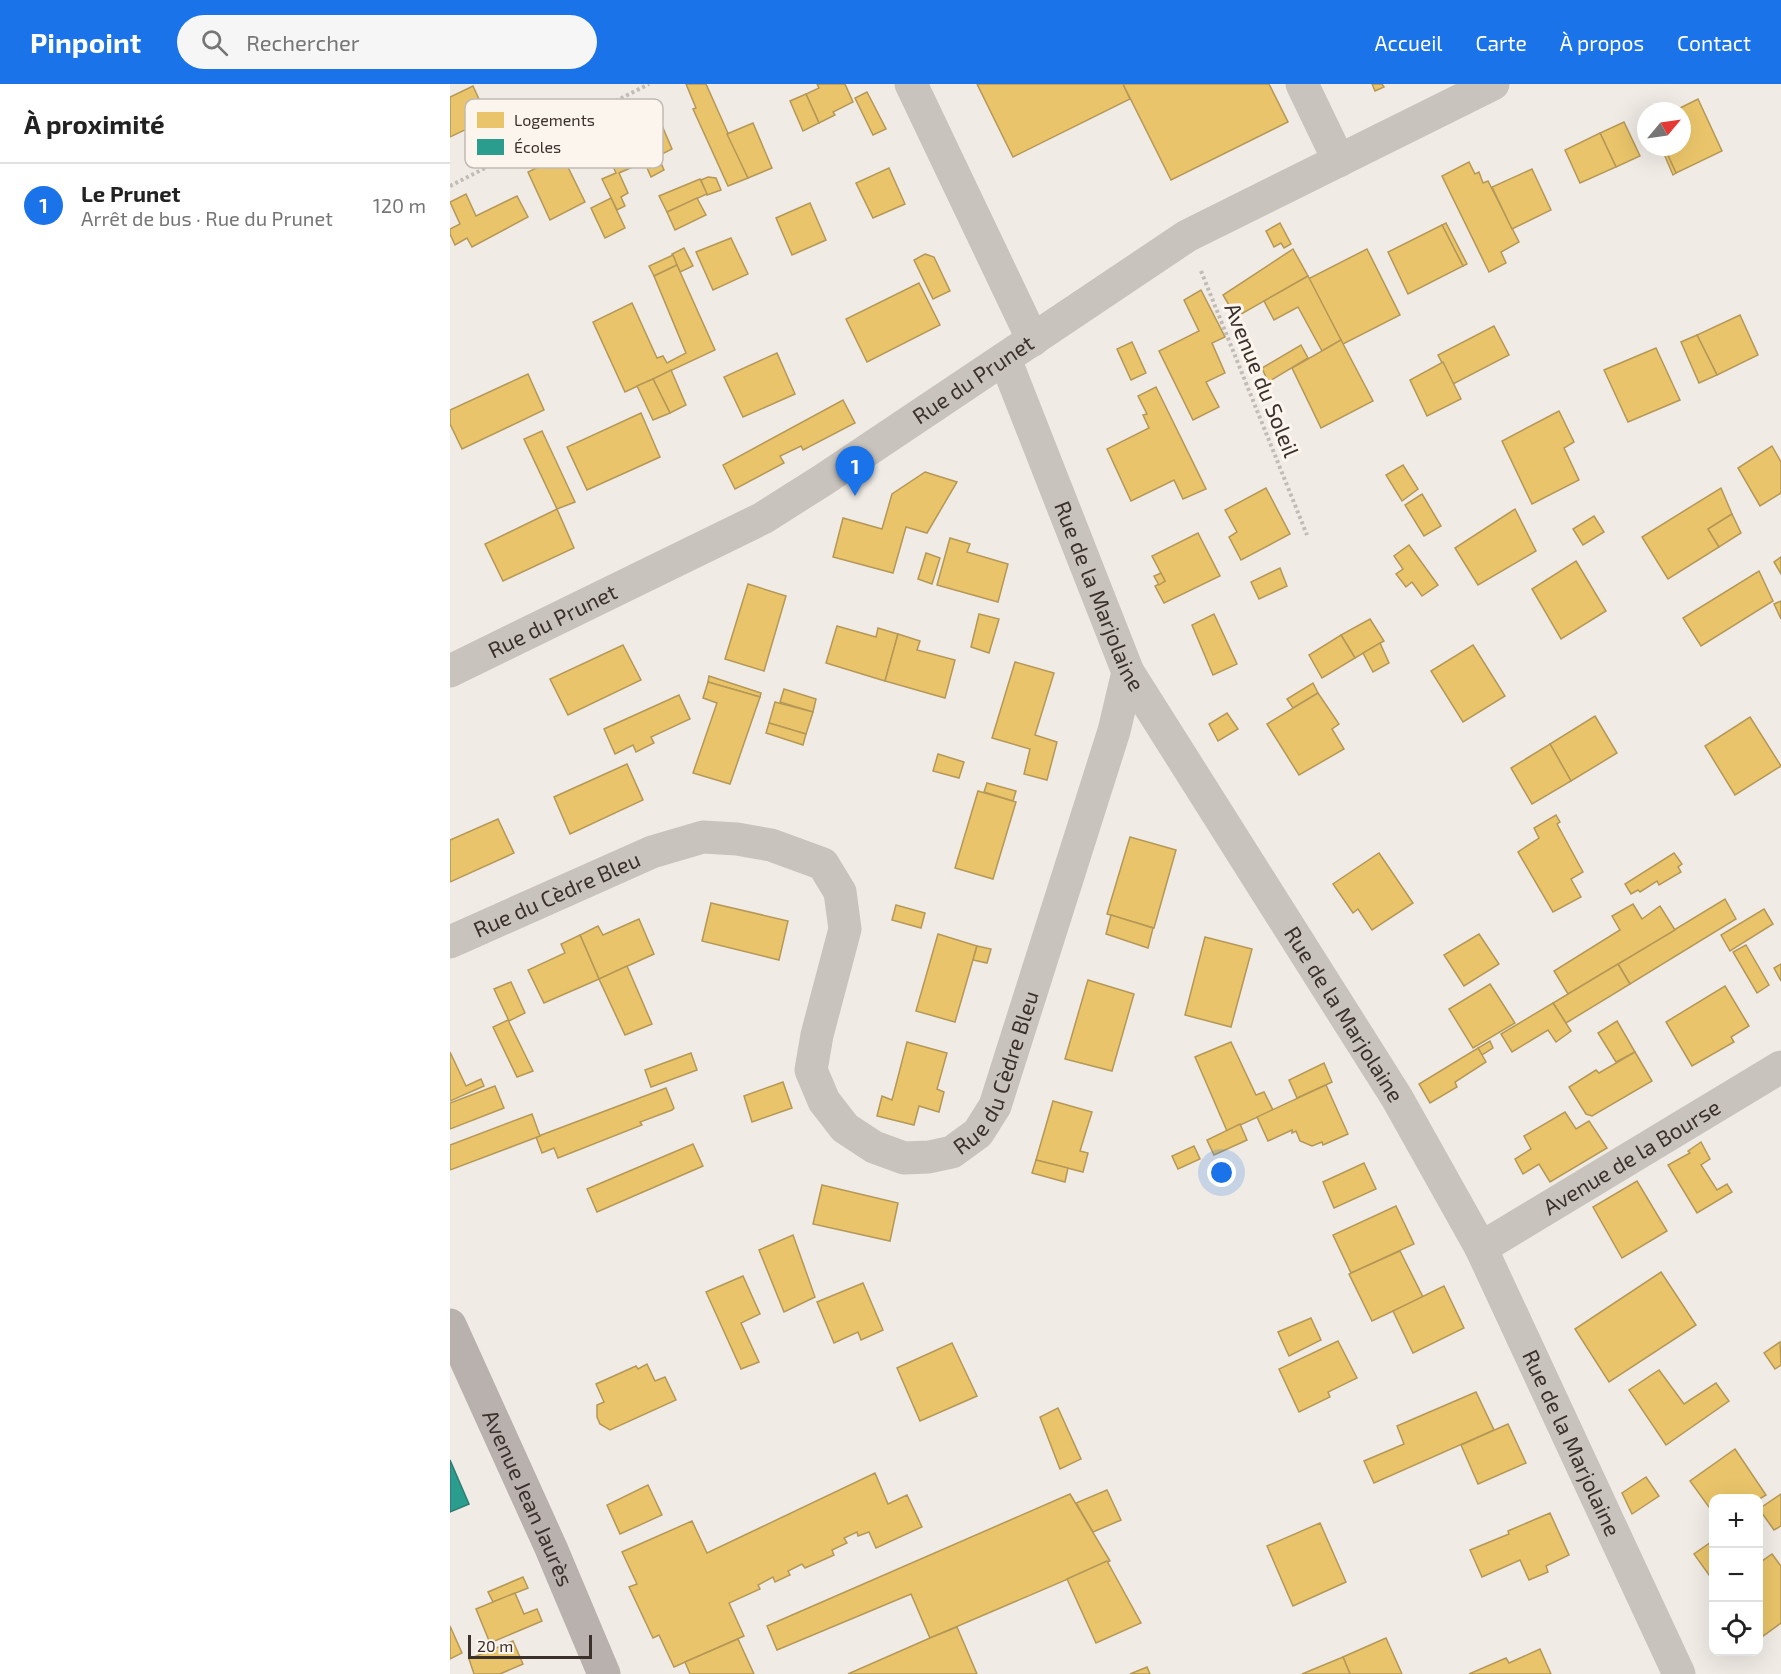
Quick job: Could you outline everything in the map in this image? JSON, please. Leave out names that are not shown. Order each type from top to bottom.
[{"type":"main road","name":"Avenue Jean Jaurès","points":[[450,1325],[551,1548],[604,1674]]},
{"type":"street","points":[[911,84],[1033,340]]},
{"type":"street","points":[[1302,84],[1340,160]]},
{"type":"street","name":"Rue du Prunet","points":[[450,671],[763,518],[1187,236],[1493,84]]},
{"type":"street","name":"Rue de la Marjolaine","points":[[1005,359],[1128,672],[1397,1098],[1481,1248],[1679,1674]]},
{"type":"street","name":"Rue du Cèdre Bleu","points":[[450,942],[652,852],[703,837],[737,839],[771,845],[823,864],[840,892],[845,929],[817,1035],[811,1070],[824,1101],[845,1128],[874,1147],[904,1158],[929,1157],[952,1152],[978,1133],[995,1106],[1114,731],[1128,672]]},
{"type":"street","name":"Avenue de la Bourse","points":[[1481,1248],[1781,1067]]},
{"type":"path","points":[[620,99],[649,84]]},
{"type":"path","points":[[450,186],[485,168]]},
{"type":"path","name":"Avenue du Soleil","points":[[1187,236],[1307,535]]},
{"type":"building: Logements","points":[[686,84],[706,84],[748,178],[728,186],[693,109],[696,108]]},
{"type":"building: Logements","points":[[817,84],[845,84],[853,102],[833,112],[835,115],[819,123],[806,94],[819,88]]},
{"type":"building: Logements","points":[[977,84],[1123,84],[1130,99],[1013,157]]},
{"type":"building: Logements","points":[[1123,84],[1269,84],[1288,122],[1171,180]]},
{"type":"building: Logements","points":[[1372,84],[1382,84],[1384,87],[1375,91]]},
{"type":"building: Logements","points":[[473,86],[479,99],[465,99],[465,130],[450,137],[450,97]]},
{"type":"building: Logements","points":[[867,92],[886,129],[873,135],[855,98]]},
{"type":"building: Logements","points":[[806,94],[819,123],[803,131],[790,101]]},
{"type":"building: Logements","points":[[1698,99],[1722,151],[1676,173],[1668,156],[1691,156],[1691,102]]},
{"type":"building: Logements","points":[[1624,122],[1637,150],[1637,156],[1640,156],[1616,167],[1600,133]]},
{"type":"building: Logements","points":[[753,123],[772,168],[748,178],[727,134]]},
{"type":"building: Logements","points":[[663,128],[672,149],[663,154]]},
{"type":"building: Logements","points":[[1600,133],[1616,167],[1580,183],[1565,150]]},
{"type":"building: Logements","points":[[1665,156],[1668,156],[1676,173],[1673,175]]},
{"type":"building: Logements","points":[[1469,162],[1475,174],[1479,172],[1483,183],[1488,181],[1519,242],[1501,252],[1506,263],[1489,272],[1442,176]]},
{"type":"building: Logements","points":[[536,168],[568,168],[585,202],[550,220],[528,172]]},
{"type":"building: Logements","points":[[614,168],[630,168],[619,173],[628,193],[621,197],[625,206],[617,210],[602,179],[616,173]]},
{"type":"building: Logements","points":[[647,168],[663,168],[664,170],[651,177]]},
{"type":"building: Logements","points":[[889,168],[905,204],[873,218],[856,183]]},
{"type":"building: Logements","points":[[1532,169],[1551,210],[1512,229],[1492,187]]},
{"type":"building: Logements","points":[[708,177],[716,178],[721,190],[707,195],[701,180]]},
{"type":"building: Logements","points":[[700,179],[707,194],[667,212],[659,196]]},
{"type":"building: Logements","points":[[466,194],[476,216],[517,196],[528,217],[472,247],[467,238],[455,245],[450,229],[460,224],[450,202]]},
{"type":"building: Logements","points":[[611,198],[625,228],[605,238],[591,208]]},
{"type":"building: Logements","points":[[697,198],[706,215],[675,230],[667,212]]},
{"type":"building: Logements","points":[[810,203],[826,240],[792,255],[776,218]]},
{"type":"building: Logements","points":[[1280,223],[1291,244],[1284,248],[1281,243],[1274,247],[1266,231]]},
{"type":"building: Logements","points":[[1446,223],[1467,264],[1463,266],[1442,225]]},
{"type":"building: Logements","points":[[1442,225],[1463,266],[1408,294],[1388,252]]},
{"type":"building: Logements","points":[[731,238],[748,274],[713,290],[696,252]]},
{"type":"building: Logements","points":[[684,248],[693,266],[680,272],[672,254]]},
{"type":"building: Logements","points":[[1293,249],[1308,276],[1236,317],[1223,295]]},
{"type":"building: Logements","points":[[1367,249],[1400,315],[1343,344],[1308,279]]},
{"type":"building: Logements","points":[[925,254],[934,257],[950,291],[933,299],[914,260]]},
{"type":"building: Logements","points":[[673,255],[677,265],[654,276],[649,266]]},
{"type":"building: Logements","points":[[677,265],[715,350],[625,392],[593,322],[632,303],[657,358],[663,356],[667,363],[686,353],[654,276]]},
{"type":"building: Logements","points":[[1308,276],[1341,340],[1322,351],[1298,307],[1274,320],[1264,301]]},
{"type":"building: Logements","points":[[919,283],[940,325],[867,362],[846,319]]},
{"type":"building: Logements","points":[[1201,290],[1225,337],[1212,343],[1225,373],[1206,382],[1219,407],[1193,420],[1159,351],[1199,331],[1184,300]]},
{"type":"building: Logements","points":[[1740,315],[1758,355],[1717,375],[1697,335]]},
{"type":"building: Logements","points":[[1494,326],[1509,355],[1453,384],[1438,355]]},
{"type":"building: Logements","points":[[1697,335],[1717,375],[1699,383],[1681,342]]},
{"type":"building: Logements","points":[[1341,340],[1373,401],[1321,428],[1292,368]]},
{"type":"building: Logements","points":[[1132,342],[1146,373],[1131,380],[1117,349]]},
{"type":"building: Logements","points":[[1301,345],[1308,358],[1268,382],[1262,368]]},
{"type":"building: Logements","points":[[1656,348],[1680,400],[1628,422],[1604,370]]},
{"type":"building: Logements","points":[[777,353],[795,394],[743,417],[724,377]]},
{"type":"building: Logements","points":[[1443,362],[1461,399],[1427,416],[1410,380]]},
{"type":"building: Logements","points":[[671,370],[686,405],[670,413],[653,379]]},
{"type":"building: Logements","points":[[528,374],[544,410],[462,449],[450,424],[450,410]]},
{"type":"building: Logements","points":[[653,379],[670,413],[653,420],[637,386]]},
{"type":"building: Logements","points":[[1156,387],[1206,489],[1183,499],[1174,480],[1131,501],[1107,449],[1149,428],[1143,415],[1147,414],[1138,396]]},
{"type":"building: Logements","points":[[843,400],[855,423],[803,450],[801,446],[780,456],[784,463],[735,489],[723,465]]},
{"type":"building: Logements","points":[[1559,411],[1574,442],[1564,448],[1579,480],[1532,504],[1502,441]]},
{"type":"building: Logements","points":[[641,413],[660,457],[587,490],[567,447]]},
{"type":"building: Logements","points":[[542,431],[575,502],[557,509],[524,439]]},
{"type":"building: Logements","points":[[1772,446],[1781,462],[1781,493],[1760,506],[1738,468]]},
{"type":"building: Logements","points":[[1403,465],[1418,489],[1402,501],[1386,475]]},
{"type":"building: Logements","points":[[925,472],[957,482],[927,533],[906,527],[893,573],[833,557],[843,518],[882,529],[892,494]]},
{"type":"building: Logements","points":[[1266,488],[1290,534],[1241,560],[1229,537],[1237,532],[1225,510]]},
{"type":"building: Logements","points":[[1721,488],[1732,514],[1708,529],[1719,547],[1668,579],[1642,537]]},
{"type":"building: Logements","points":[[1422,494],[1441,526],[1424,536],[1405,505]]},
{"type":"building: Logements","points":[[557,509],[574,548],[503,581],[485,544]]},
{"type":"building: Logements","points":[[1515,509],[1536,551],[1478,585],[1455,548]]},
{"type":"building: Logements","points":[[1732,514],[1741,533],[1719,547],[1708,529]]},
{"type":"building: Logements","points":[[1594,516],[1604,532],[1583,545],[1573,529]]},
{"type":"building: Logements","points":[[1198,533],[1220,576],[1164,603],[1155,586],[1165,581],[1152,556]]},
{"type":"building: Logements","points":[[950,538],[970,544],[967,552],[1008,564],[998,602],[937,585]]},
{"type":"building: Logements","points":[[1409,545],[1438,585],[1422,596],[1412,582],[1406,587],[1396,574],[1403,569],[1394,556]]},
{"type":"building: Logements","points":[[926,553],[940,558],[932,584],[918,579]]},
{"type":"building: Logements","points":[[1781,557],[1781,574],[1774,562]]},
{"type":"building: Logements","points":[[1576,561],[1606,611],[1561,639],[1532,589]]},
{"type":"building: Logements","points":[[1280,568],[1287,586],[1259,599],[1251,582]]},
{"type":"building: Logements","points":[[1759,571],[1773,601],[1701,646],[1683,618]]},
{"type":"building: Logements","points":[[1161,573],[1165,581],[1159,585],[1154,576]]},
{"type":"building: Logements","points":[[748,584],[786,596],[764,671],[725,659]]},
{"type":"building: Logements","points":[[1781,601],[1781,619],[1774,604]]},
{"type":"building: Logements","points":[[979,614],[999,619],[989,653],[971,647]]},
{"type":"building: Logements","points":[[1214,614],[1237,664],[1213,675],[1192,625]]},
{"type":"building: Logements","points":[[1370,619],[1384,641],[1355,658],[1341,635]]},
{"type":"building: Logements","points":[[837,626],[876,637],[878,628],[898,634],[885,681],[826,663]]},
{"type":"building: Logements","points":[[898,634],[920,641],[917,650],[955,660],[945,698],[885,681]]},
{"type":"building: Logements","points":[[1341,635],[1355,658],[1322,678],[1309,655]]},
{"type":"building: Logements","points":[[1380,643],[1389,663],[1373,672],[1363,653]]},
{"type":"building: Logements","points":[[623,645],[641,680],[568,715],[550,679]]},
{"type":"building: Logements","points":[[1473,645],[1505,696],[1463,722],[1431,671]]},
{"type":"building: Logements","points":[[1015,662],[1054,673],[1035,735],[1057,742],[1047,780],[1024,774],[1030,749],[992,738]]},
{"type":"building: Logements","points":[[709,676],[761,693],[760,697],[708,682]]},
{"type":"building: Logements","points":[[708,682],[760,697],[730,784],[693,773],[717,703],[703,698]]},
{"type":"building: Logements","points":[[1313,683],[1318,693],[1293,708],[1287,699]]},
{"type":"building: Logements","points":[[784,689],[816,699],[813,712],[780,702]]},
{"type":"building: Logements","points":[[1318,693],[1339,724],[1332,729],[1344,749],[1299,775],[1267,724]]},
{"type":"building: Logements","points":[[679,695],[690,719],[651,737],[654,743],[636,752],[633,745],[615,754],[604,729]]},
{"type":"building: Logements","points":[[775,702],[813,712],[806,734],[769,723]]},
{"type":"building: Logements","points":[[1227,713],[1238,729],[1218,741],[1209,724]]},
{"type":"building: Logements","points":[[1595,716],[1617,753],[1571,781],[1550,744]]},
{"type":"building: Logements","points":[[1750,717],[1781,766],[1735,795],[1705,746]]},
{"type":"building: Logements","points":[[769,723],[806,734],[803,745],[766,733]]},
{"type":"building: Logements","points":[[1550,744],[1571,781],[1532,804],[1511,768]]},
{"type":"building: Logements","points":[[938,754],[964,762],[959,778],[933,771]]},
{"type":"building: Logements","points":[[627,764],[643,800],[570,834],[554,797]]},
{"type":"building: Logements","points":[[987,783],[1016,791],[1013,801],[984,792]]},
{"type":"building: Logements","points":[[978,791],[1016,802],[993,879],[955,868]]},
{"type":"building: Logements","points":[[1556,815],[1560,822],[1557,824],[1583,872],[1571,879],[1581,897],[1553,912],[1518,852],[1539,838],[1534,828]]},
{"type":"building: Logements","points":[[498,819],[514,853],[450,882],[450,840]]},
{"type":"building: Logements","points":[[1130,837],[1176,850],[1154,928],[1107,914]]},
{"type":"building: Logements","points":[[1379,853],[1413,903],[1372,930],[1358,909],[1353,913],[1333,884]]},
{"type":"building: Logements","points":[[1674,853],[1682,864],[1678,867],[1681,872],[1659,885],[1657,881],[1640,892],[1638,890],[1631,894],[1625,884]]},
{"type":"building: Logements","points":[[1725,899],[1736,919],[1630,984],[1618,964]]},
{"type":"building: Logements","points":[[711,903],[788,921],[779,960],[702,941]]},
{"type":"building: Logements","points":[[1633,904],[1642,919],[1660,906],[1675,930],[1568,994],[1554,971],[1620,930],[1612,916]]},
{"type":"building: Logements","points":[[896,905],[925,913],[921,928],[892,920]]},
{"type":"building: Logements","points":[[1764,909],[1773,924],[1730,951],[1721,935]]},
{"type":"building: Logements","points":[[1111,915],[1153,928],[1148,948],[1106,934]]},
{"type":"building: Logements","points":[[639,919],[654,954],[599,979],[580,935],[598,926],[603,935]]},
{"type":"building: Logements","points":[[938,934],[977,946],[955,1022],[916,1011]]},
{"type":"building: Logements","points":[[1479,934],[1499,964],[1464,986],[1444,955]]},
{"type":"building: Logements","points":[[580,935],[599,979],[544,1003],[528,970],[565,953],[561,944]]},
{"type":"building: Logements","points":[[1205,937],[1252,949],[1231,1027],[1185,1015]]},
{"type":"building: Logements","points":[[1746,945],[1769,985],[1757,993],[1733,952]]},
{"type":"building: Logements","points":[[977,946],[991,949],[987,963],[973,960]]},
{"type":"building: Logements","points":[[1618,964],[1630,984],[1566,1023],[1553,1003]]},
{"type":"building: Logements","points":[[1781,964],[1781,981],[1774,968]]},
{"type":"building: Logements","points":[[627,966],[652,1024],[625,1035],[599,979]]},
{"type":"building: Logements","points":[[1088,980],[1134,994],[1112,1071],[1065,1059]]},
{"type":"building: Logements","points":[[511,982],[525,1013],[509,1021],[494,989]]},
{"type":"building: Logements","points":[[1490,984],[1515,1023],[1473,1048],[1449,1009]]},
{"type":"building: Logements","points":[[1725,986],[1749,1026],[1731,1037],[1734,1042],[1692,1066],[1666,1022]]},
{"type":"building: Logements","points":[[1553,1003],[1571,1031],[1556,1042],[1548,1030],[1512,1052],[1501,1034]]},
{"type":"building: Logements","points":[[508,1020],[533,1071],[517,1077],[493,1027]]},
{"type":"building: Logements","points":[[1617,1021],[1635,1052],[1616,1062],[1598,1033]]},
{"type":"building: Logements","points":[[1490,1041],[1493,1048],[1482,1055],[1478,1048]]},
{"type":"building: Logements","points":[[907,1042],[947,1053],[937,1089],[944,1092],[939,1112],[919,1106],[914,1125],[877,1116],[882,1096],[892,1100]]},
{"type":"building: Logements","points":[[1231,1042],[1256,1095],[1264,1092],[1273,1110],[1227,1131],[1195,1057]]},
{"type":"building: Logements","points":[[1478,1048],[1486,1062],[1455,1082],[1457,1087],[1430,1103],[1419,1084]]},
{"type":"building: Logements","points":[[450,1052],[466,1086],[481,1079],[484,1086],[450,1101]]},
{"type":"building: Logements","points":[[1635,1052],[1652,1081],[1592,1116],[1586,1114],[1569,1087],[1596,1070],[1599,1073]]},
{"type":"building: Logements","points":[[691,1053],[697,1070],[651,1087],[645,1070]]},
{"type":"building: Logements","points":[[1324,1063],[1332,1082],[1297,1098],[1289,1080]]},
{"type":"building: Logements","points":[[783,1082],[792,1108],[752,1122],[744,1096]]},
{"type":"building: Logements","points":[[1326,1085],[1348,1134],[1323,1145],[1322,1142],[1312,1146],[1300,1141],[1296,1131],[1292,1133],[1292,1130],[1268,1141],[1257,1117]]},
{"type":"building: Logements","points":[[495,1086],[504,1108],[450,1129],[450,1103]]},
{"type":"building: Logements","points":[[666,1088],[674,1108],[672,1110],[640,1122],[642,1125],[558,1158],[554,1148],[542,1153],[536,1137]]},
{"type":"building: Logements","points":[[1053,1101],[1092,1112],[1080,1151],[1088,1153],[1083,1172],[1036,1160]]},
{"type":"building: Logements","points":[[1565,1112],[1576,1129],[1589,1121],[1607,1148],[1550,1182],[1539,1164],[1523,1174],[1515,1159],[1531,1149],[1524,1136]]},
{"type":"building: Logements","points":[[532,1114],[540,1136],[450,1170],[450,1145]]},
{"type":"building: Logements","points":[[1240,1124],[1247,1140],[1214,1155],[1207,1140]]},
{"type":"building: Logements","points":[[1701,1142],[1710,1159],[1701,1165],[1717,1190],[1727,1184],[1732,1192],[1697,1213],[1668,1165],[1690,1153],[1688,1151]]},
{"type":"building: Logements","points":[[693,1144],[703,1166],[597,1212],[587,1189]]},
{"type":"building: Logements","points":[[1194,1146],[1200,1159],[1178,1169],[1172,1156]]},
{"type":"building: Logements","points":[[1036,1160],[1068,1168],[1065,1182],[1032,1173]]},
{"type":"building: Logements","points":[[1364,1163],[1376,1189],[1334,1208],[1323,1182]]},
{"type":"building: Logements","points":[[1637,1181],[1667,1231],[1622,1258],[1593,1207]]},
{"type":"building: Logements","points":[[822,1185],[898,1203],[890,1241],[813,1224]]},
{"type":"building: Logements","points":[[1396,1206],[1414,1244],[1351,1273],[1333,1235]]},
{"type":"building: Logements","points":[[793,1235],[815,1297],[784,1312],[759,1250]]},
{"type":"building: Logements","points":[[1400,1251],[1423,1297],[1372,1321],[1349,1274]]},
{"type":"building: Logements","points":[[1661,1272],[1696,1325],[1609,1382],[1575,1329]]},
{"type":"building: Logements","points":[[743,1276],[760,1314],[741,1323],[759,1362],[741,1369],[706,1292]]},
{"type":"building: Logements","points":[[863,1283],[883,1330],[861,1340],[858,1332],[834,1343],[817,1302]]},
{"type":"building: Logements","points":[[1444,1286],[1464,1328],[1413,1353],[1393,1311]]},
{"type":"building: Logements","points":[[1311,1318],[1321,1340],[1289,1356],[1278,1332]]},
{"type":"building: Logements","points":[[1338,1341],[1357,1378],[1328,1392],[1330,1397],[1299,1412],[1279,1369]]},
{"type":"building: Logements","points":[[1780,1342],[1781,1365],[1775,1369],[1764,1353]]},
{"type":"building: Logements","points":[[952,1343],[977,1396],[920,1421],[897,1368]]},
{"type":"building: Logements","points":[[647,1364],[655,1381],[665,1377],[676,1400],[610,1430],[600,1424],[597,1417],[597,1405],[604,1402],[596,1384],[636,1366],[638,1369]]},
{"type":"building: Logements","points":[[1659,1370],[1684,1404],[1716,1383],[1729,1401],[1666,1445],[1629,1390]]},
{"type":"building: Logements","points":[[1476,1392],[1494,1430],[1374,1483],[1364,1461],[1404,1444],[1397,1426]]},
{"type":"building: Logements","points":[[1058,1408],[1081,1459],[1060,1469],[1040,1417]]},
{"type":"building: Logements","points":[[1508,1424],[1526,1463],[1478,1484],[1461,1445]]},
{"type":"building: Logements","points":[[1735,1449],[1766,1495],[1763,1497],[1763,1494],[1709,1494],[1709,1507],[1690,1481]]},
{"type":"building: Logements","points":[[875,1473],[888,1504],[907,1495],[922,1527],[876,1548],[869,1532],[858,1536],[857,1532],[844,1538],[847,1543],[832,1550],[834,1555],[805,1568],[802,1564],[788,1571],[790,1575],[775,1582],[773,1577],[758,1585],[760,1589],[729,1603],[744,1636],[674,1667],[659,1635],[653,1638],[629,1587],[637,1584],[622,1552],[692,1521],[707,1553]]},
{"type":"building: Logements","points":[[1646,1477],[1659,1496],[1632,1514],[1622,1493]]},
{"type":"building: Logements","points":[[648,1485],[662,1515],[620,1534],[607,1505]]},
{"type":"building: Logements","points":[[1107,1490],[1121,1520],[1093,1532],[1076,1503]]},
{"type":"building: Logements","points":[[1070,1494],[1110,1561],[930,1638],[911,1594],[777,1650],[767,1626]]},
{"type":"building: Logements","points":[[1781,1494],[1781,1526],[1774,1530],[1763,1515],[1763,1506]]},
{"type":"building: Logements","points":[[1550,1513],[1569,1555],[1546,1566],[1548,1572],[1529,1580],[1520,1560],[1482,1577],[1470,1550],[1509,1534],[1508,1531]]},
{"type":"building: Logements","points":[[1320,1523],[1346,1582],[1293,1606],[1267,1546]]},
{"type":"building: Logements","points":[[1709,1544],[1709,1575],[1694,1554]]},
{"type":"building: Logements","points":[[1772,1554],[1781,1566],[1781,1623],[1763,1636],[1763,1602],[1763,1560]]},
{"type":"building: Logements","points":[[1107,1561],[1141,1623],[1096,1643],[1067,1579]]},
{"type":"building: Logements","points":[[523,1577],[528,1588],[493,1602],[488,1592]]},
{"type":"building: Logements","points":[[515,1593],[524,1614],[537,1609],[542,1621],[490,1643],[476,1609]]},
{"type":"building: Logements","points":[[450,1626],[462,1653],[450,1659]]},
{"type":"building: Logements","points":[[957,1627],[977,1674],[848,1674],[930,1638]]},
{"type":"building: Logements","points":[[1386,1638],[1402,1674],[1350,1674],[1343,1657]]},
{"type":"building: Logements","points":[[738,1639],[754,1674],[690,1674],[685,1662]]},
{"type":"building: Logements","points":[[513,1641],[523,1664],[500,1674],[474,1674],[469,1659]]},
{"type":"building: Logements","points":[[1540,1649],[1551,1674],[1469,1674],[1506,1658],[1509,1663]]},
{"type":"building: Logements","points":[[1343,1657],[1350,1674],[1302,1674]]},
{"type":"building: Logements","points":[[1147,1667],[1150,1674],[1130,1674]]},
{"type":"building: Écoles","points":[[450,1460],[469,1504],[450,1512]]},
{"type":"place","name":"Le Prunet","points":[[855,496]]}]
